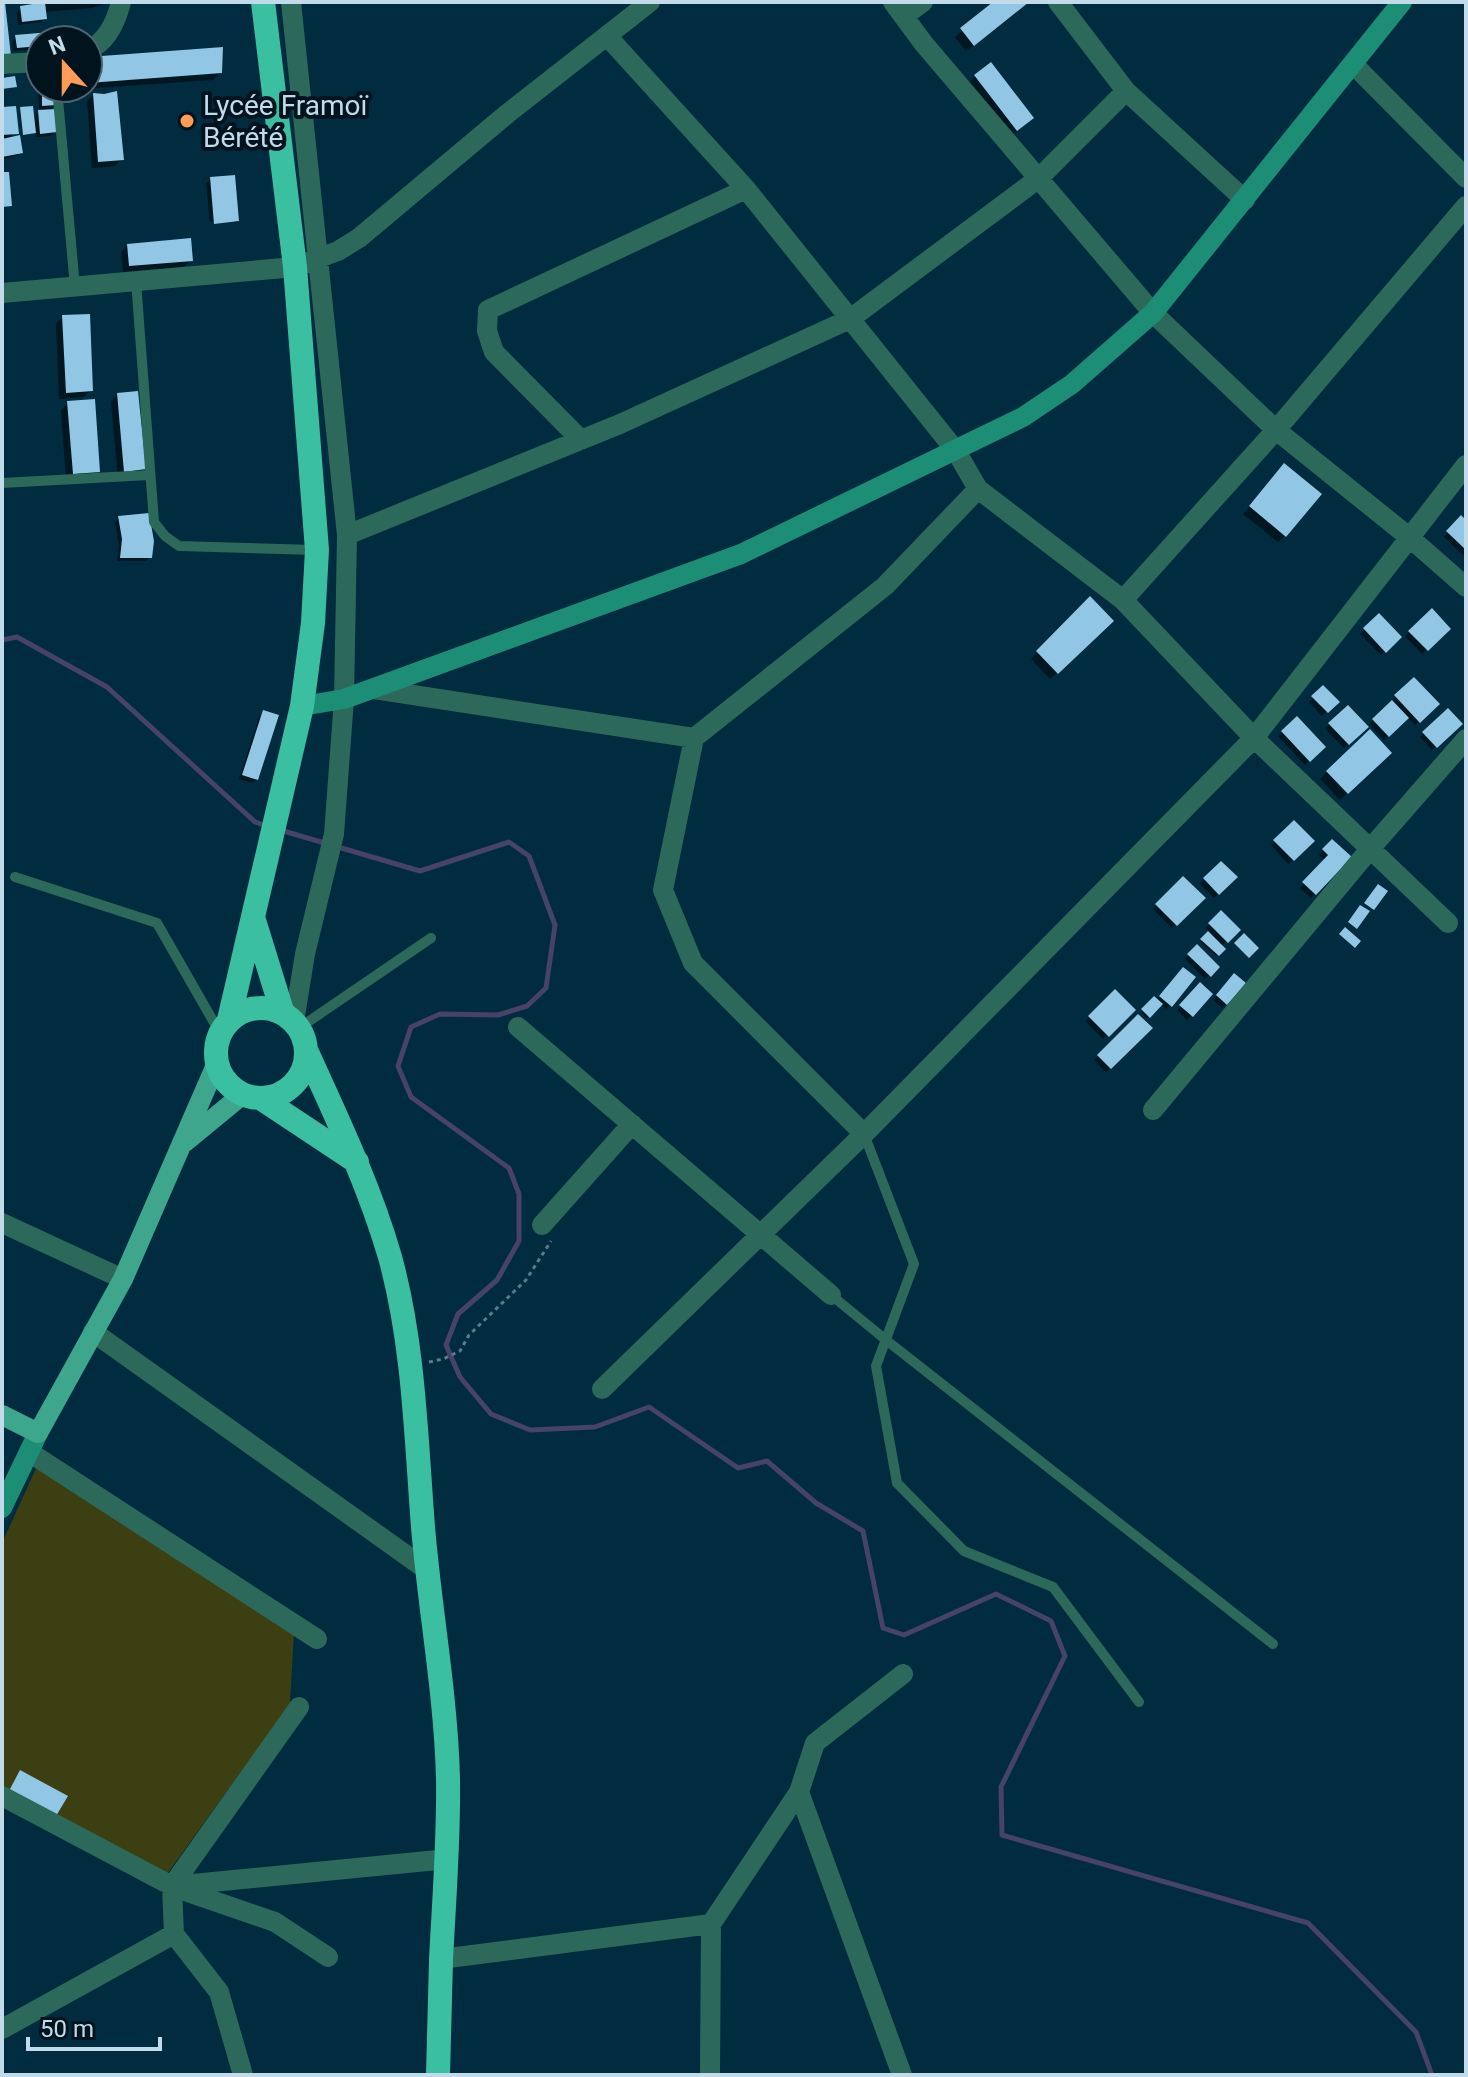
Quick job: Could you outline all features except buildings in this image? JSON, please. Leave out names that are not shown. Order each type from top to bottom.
[{"type":"highway","points":[[263,2],[295,267],[317,550],[313,623],[302,706],[225,1027],[215,1049],[216,1065],[231,1088],[252,1097],[357,1162]]},
{"type":"highway","points":[[253,915],[296,1028],[357,1162],[390,1259],[402,1315],[410,1366],[448,1778],[448,1859],[438,2075]]},
{"type":"highway","points":[[225,1027],[241,1012],[255,1008],[270,1009],[296,1028],[306,1062],[297,1080],[281,1094],[252,1097]]},
{"type":"main road","points":[[302,706],[344,699],[374,689],[741,554],[1023,417],[1072,384],[1153,313],[1402,2]]},
{"type":"main road","points":[[2,1508],[38,1433],[123,1279],[216,1065]]},
{"type":"main road","points":[[182,1145],[252,1097]]},
{"type":"main road","points":[[2,1415],[38,1433]]},
{"type":"street","points":[[104,40],[117,17],[121,2]]},
{"type":"street","points":[[291,2],[347,535],[344,699],[334,834],[305,954],[296,1028]]},
{"type":"street","points":[[2,293],[295,267],[338,251],[359,238],[507,114],[650,2]]},
{"type":"street","points":[[923,2],[899,9],[924,44],[1153,313],[1276,430],[1466,587]]},
{"type":"street","points":[[1058,2],[1126,91],[1245,200]]},
{"type":"street","points":[[607,36],[746,189],[956,451],[978,489],[1123,600],[1254,738],[1448,923]]},
{"type":"street","points":[[2,64],[24,63]]},
{"type":"street","points":[[1354,65],[1466,178]]},
{"type":"street","points":[[347,535],[581,440],[850,319],[1039,178],[1126,91]]},
{"type":"street","points":[[581,440],[494,352],[487,331],[488,310],[746,189]]},
{"type":"street","points":[[1123,600],[1276,430],[1466,206]]},
{"type":"street","points":[[602,1389],[864,1134],[1254,738],[1466,465]]},
{"type":"street","points":[[864,1134],[693,963],[663,890],[694,738],[885,586],[978,489]]},
{"type":"street","points":[[374,689],[694,738]]},
{"type":"street","points":[[1153,1110],[1370,849],[1466,739]]},
{"type":"street","points":[[518,1027],[831,1295]]},
{"type":"street","points":[[542,1225],[632,1124]]},
{"type":"street","points":[[2,1223],[123,1279]]},
{"type":"street","points":[[93,1332],[427,1570]]},
{"type":"street","points":[[29,1452],[317,1639]]},
{"type":"street","points":[[710,2075],[711,1924],[799,1792],[815,1743],[903,1674]]},
{"type":"street","points":[[243,2075],[219,1992],[174,1934],[172,1886],[299,1707]]},
{"type":"street","points":[[799,1792],[902,2075]]},
{"type":"street","points":[[2,1796],[172,1886],[275,1922],[328,1957]]},
{"type":"street","points":[[172,1886],[448,1859]]},
{"type":"street","points":[[441,1959],[711,1924]]},
{"type":"street","points":[[2,2029],[174,1934]]},
{"type":"lane","points":[[58,104],[75,287]]},
{"type":"lane","points":[[136,281],[154,522],[165,536],[179,546],[317,550]]},
{"type":"lane","points":[[2,483],[149,475]]},
{"type":"lane","points":[[15,877],[157,923],[225,1027]]},
{"type":"lane","points":[[296,1028],[431,938]]},
{"type":"lane","points":[[864,1134],[914,1264],[876,1366],[897,1483],[964,1551],[1053,1587],[1139,1702]]},
{"type":"lane","points":[[831,1295],[1273,1644]]},
{"type":"path","points":[[443,1359],[460,1351],[469,1335],[526,1280],[551,1240],[542,1225]]},
{"type":"green space","points":[[37,1466],[294,1632],[290,1704],[167,1874],[2,1787],[2,1543]]},
{"type":"waterway","points":[[2,640],[17,637],[107,687],[255,822],[267,826]]},
{"type":"waterway","points":[[280,830],[328,844]]},
{"type":"waterway","points":[[338,847],[420,871],[509,842],[529,856],[555,925],[546,988],[527,1006],[498,1015],[440,1014],[411,1027],[398,1066],[411,1097],[509,1168],[519,1194],[519,1241],[497,1280],[458,1314],[446,1345],[460,1377],[491,1414],[530,1430],[595,1427],[649,1407],[738,1468],[767,1461],[816,1503],[863,1531],[883,1628],[904,1635],[996,1594],[1051,1621],[1065,1656],[1001,1787],[1002,1835],[1308,1923],[1416,2032],[1432,2075]]},
{"type":"place","name":"Lycée Framoï Bérété","points":[[187,121]]}]
